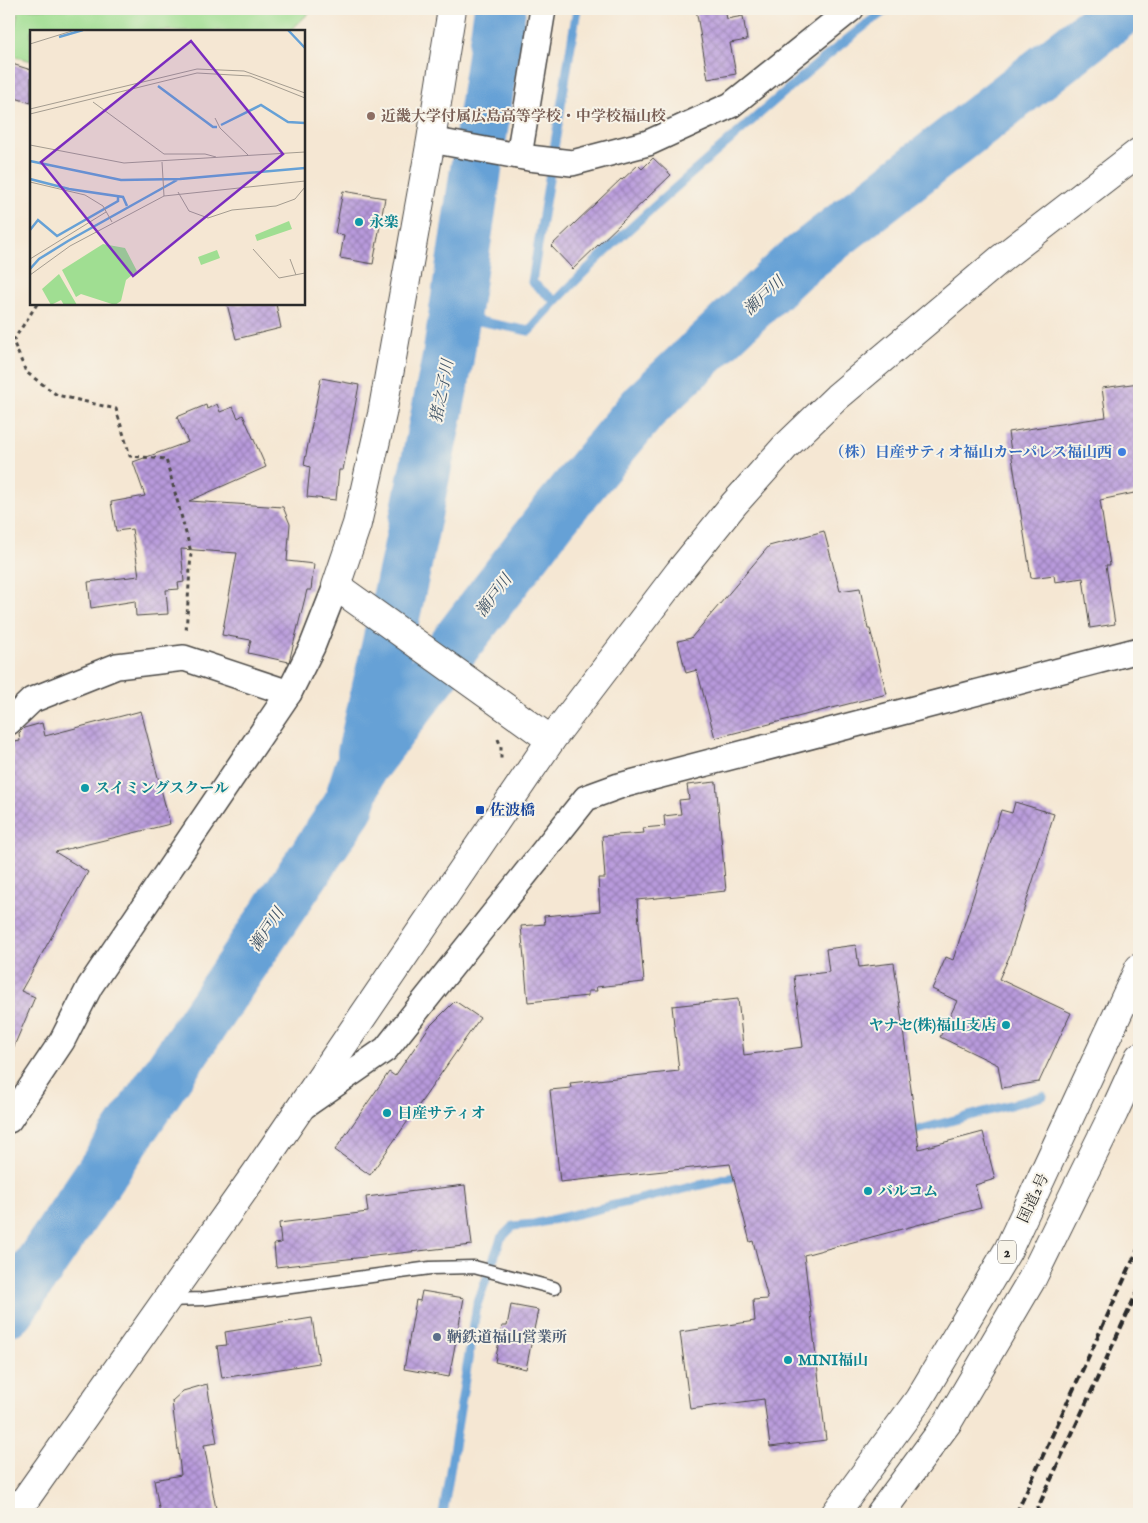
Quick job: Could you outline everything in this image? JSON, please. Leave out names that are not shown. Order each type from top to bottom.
[{"type":"main road","points":[[452,9],[441,142],[343,591],[541,732]]},
{"type":"main road","points":[[15,1514],[256,1173],[541,732],[679,572],[734,504],[785,447],[836,397],[949,301],[1139,152]]},
{"type":"main road","name":"国道2号","points":[[835,1514],[919,1400],[1008,1250],[1139,968]]},
{"type":"main road","name":"2","points":[[880,1514],[948,1422],[1032,1279],[1139,1057]]},
{"type":"street","points":[[519,156],[542,9]]},
{"type":"street","points":[[441,142],[572,163],[648,143],[731,105],[851,9]]},
{"type":"street","points":[[9,1120],[62,1041],[90,986],[289,693],[343,591]]},
{"type":"street","points":[[298,1110],[386,1049],[586,798],[619,786],[1139,650]]},
{"type":"street","points":[[9,722],[32,700],[117,666],[184,658],[289,693]]},
{"type":"lane","points":[[166,1300],[203,1300],[430,1268],[474,1267],[554,1288]]},
{"type":"path","points":[[36,305],[13,341],[26,372],[56,395],[116,409],[130,456],[166,459],[191,552],[184,658]]},
{"type":"green space","points":[[19,9],[313,9],[291,30],[30,30],[30,61],[9,54]]},
{"type":"building","points":[[696,9],[725,9],[727,19],[743,16],[747,40],[730,43],[736,74],[708,79]]},
{"type":"building","points":[[9,63],[30,70],[30,103],[9,96]]},
{"type":"building","points":[[653,158],[671,175],[573,269],[551,246],[621,179],[638,165],[642,169]]},
{"type":"building","name":"永楽","points":[[343,191],[385,198],[373,264],[340,258],[344,235],[335,233]]},
{"type":"building","points":[[227,305],[276,305],[281,328],[236,339]]},
{"type":"building","points":[[321,378],[359,385],[343,470],[339,470],[336,500],[307,497],[310,467],[304,465]]},
{"type":"building","points":[[1139,383],[1139,492],[1100,500],[1110,565],[1106,565],[1115,624],[1090,628],[1083,578],[1055,582],[1054,575],[1031,578],[1008,432],[1106,417],[1102,388]]},
{"type":"building","points":[[217,404],[220,412],[233,407],[238,418],[243,415],[266,467],[189,501],[283,507],[290,524],[287,561],[314,564],[311,590],[307,590],[289,662],[248,653],[251,640],[222,635],[237,553],[181,549],[184,582],[178,583],[179,589],[166,590],[168,614],[136,616],[135,601],[91,608],[88,582],[139,576],[132,529],[116,531],[111,502],[145,496],[133,462],[188,442],[177,417],[206,405],[207,409]]},
{"type":"building","points":[[824,531],[840,591],[860,588],[868,629],[870,629],[887,694],[715,738],[697,670],[686,673],[678,641],[691,638],[769,546]]},
{"type":"building","name":"スイミングスクール","points":[[141,711],[170,824],[55,852],[88,872],[21,991],[35,997],[9,1058],[9,758],[14,757],[10,743],[20,741],[19,733],[24,728],[42,723],[45,736]]},
{"type":"building","points":[[716,782],[726,891],[637,900],[644,982],[596,987],[597,991],[588,991],[588,996],[528,1002],[521,926],[545,924],[544,916],[600,911],[598,878],[605,878],[602,836],[644,833],[643,828],[665,826],[664,816],[681,814],[679,800],[689,799],[687,785]]},
{"type":"building","points":[[1015,802],[1054,814],[1009,957],[999,979],[1071,1013],[1039,1082],[1002,1088],[998,1065],[940,1037],[957,1001],[932,989],[946,957],[953,960],[1001,810],[1012,813]]},
{"type":"building","points":[[856,945],[859,967],[894,963],[919,1149],[983,1132],[995,1179],[975,1185],[981,1208],[804,1255],[826,1440],[770,1447],[764,1399],[690,1409],[680,1332],[755,1321],[753,1300],[768,1299],[753,1241],[750,1242],[730,1164],[560,1182],[550,1090],[571,1088],[570,1083],[679,1071],[672,1006],[738,999],[744,1055],[803,1047],[794,976],[829,972],[826,949]]},
{"type":"building","name":"日産サティオ","points":[[455,1001],[480,1018],[370,1175],[335,1150],[389,1072],[395,1076],[429,1027]]},
{"type":"building","points":[[465,1185],[472,1245],[276,1267],[274,1244],[281,1243],[279,1223],[368,1212],[366,1197]]},
{"type":"building","points":[[422,1291],[464,1298],[449,1377],[404,1369],[416,1300],[420,1301]]},
{"type":"building","points":[[511,1305],[538,1310],[526,1369],[495,1362],[502,1326],[507,1326]]},
{"type":"building","points":[[312,1318],[319,1363],[222,1378],[217,1346],[227,1345],[225,1332]]},
{"type":"building","points":[[207,1384],[217,1443],[204,1445],[217,1514],[160,1514],[154,1480],[181,1475],[172,1401],[183,1391]]},
{"type":"waterway","name":"猪之子川","points":[[363,753],[407,559],[448,358],[500,9]]},
{"type":"waterway","points":[[555,301],[532,282],[577,9]]},
{"type":"waterway","points":[[454,316],[529,331],[600,257],[652,209],[807,73],[887,9]]},
{"type":"waterway","name":"瀬戸川","points":[[9,1310],[348,807],[360,769],[552,518],[644,407],[791,268],[1123,9]]},
{"type":"waterway","points":[[906,1133],[1043,1096]]},
{"type":"waterway","points":[[443,1514],[477,1305],[501,1238],[513,1226],[534,1224],[743,1175]]},
{"type":"railway","points":[[1016,1514],[1139,1247]]},
{"type":"railway","points":[[1035,1514],[1139,1288]]},
{"type":"place","name":"近畿大学付属広島高等学校・中学校福山校","points":[[371,116]]},
{"type":"place","name":"永楽","points":[[359,222]]},
{"type":"place","name":"（株）日産サティオ福山カーパレス福山西","points":[[1122,452]]},
{"type":"place","name":"スイミングスクール","points":[[85,788]]},
{"type":"place","name":"佐波橋","points":[[480,810]]},
{"type":"place","name":"ヤナセ(株)福山支店","points":[[1006,1025]]},
{"type":"place","name":"日産サティオ","points":[[387,1113]]},
{"type":"place","name":"バルコム","points":[[868,1191]]},
{"type":"place","name":"鞆鉄道福山営業所","points":[[437,1337]]},
{"type":"place","name":"MINI福山","points":[[788,1360]]}]
